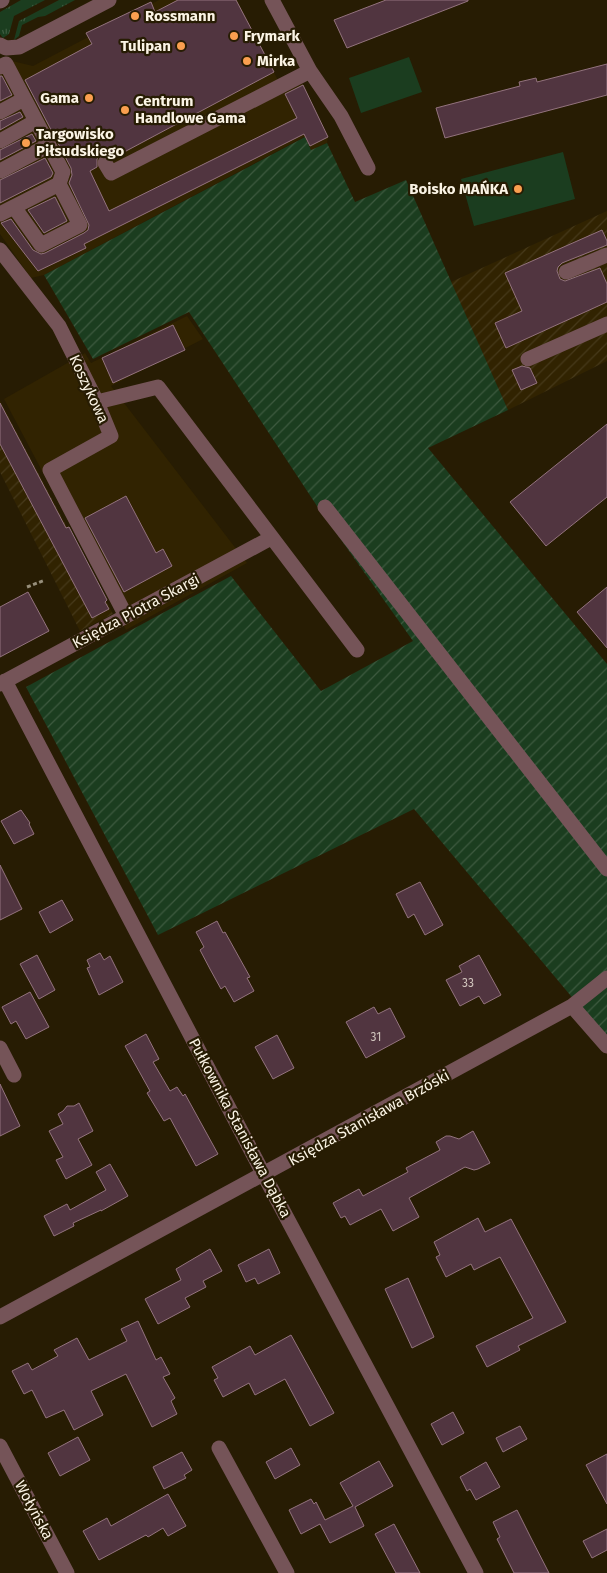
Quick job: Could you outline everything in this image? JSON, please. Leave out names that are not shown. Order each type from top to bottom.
[{"type":"street","points":[[0,45],[6,48],[19,47],[109,0]]},
{"type":"street","points":[[272,0],[310,71],[340,116],[368,168]]},
{"type":"street","points":[[0,67],[6,64],[63,172],[59,184],[80,226],[41,245],[4,211],[59,184]]},
{"type":"street","points":[[105,163],[111,173],[310,71]]},
{"type":"street","points":[[0,112],[24,98]]},
{"type":"street","points":[[0,141],[36,122]]},
{"type":"street","points":[[0,171],[49,145]]},
{"type":"street","name":"Koszykowa","points":[[0,250],[59,326],[97,402],[111,436],[50,470],[126,616]]},
{"type":"street","points":[[566,272],[607,255]]},
{"type":"street","points":[[528,360],[607,324]]},
{"type":"street","points":[[97,402],[158,387],[356,650]]},
{"type":"street","points":[[325,507],[607,869]]},
{"type":"street","name":"Księdza Piotra Skargi","points":[[3,683],[271,538]]},
{"type":"street","name":"Pułkownika Stanisława Dąbka","points":[[3,683],[476,1573]]},
{"type":"street","name":"Księdza Stanisława Brzóski","points":[[0,1317],[552,1018],[572,1006],[607,978]]},
{"type":"street","points":[[572,1006],[607,1046]]},
{"type":"street","points":[[0,1048],[14,1075]]},
{"type":"street","name":"Wołyńska","points":[[0,1446],[67,1573]]},
{"type":"street","points":[[219,1448],[287,1573]]},
{"type":"path","points":[[27,587],[45,580]]},
{"type":"shaded area","points":[[159,0],[237,0],[284,92],[302,83],[328,137],[327,143],[311,150],[304,137],[44,275],[31,278],[0,234],[0,65],[8,60],[33,66]]},
{"type":"shaded area","points":[[607,211],[607,361],[508,410],[451,282]]},
{"type":"shaded area","points":[[187,316],[203,339],[111,386],[247,563],[126,630],[4,399],[85,353],[91,363]]},
{"type":"shaded area","points":[[0,401],[113,614],[80,631],[0,472]]},
{"type":"green space","points":[[21,0],[45,0],[14,16],[9,34],[3,38],[0,34],[0,12]]},
{"type":"green space","points":[[59,0],[75,0],[45,16],[38,17],[22,25],[19,36],[14,40],[19,21]]},
{"type":"green space","points":[[409,57],[422,92],[361,113],[349,78]]},
{"type":"green space","points":[[305,137],[311,150],[327,143],[355,202],[406,180],[508,410],[428,448],[607,664],[607,1039],[414,809],[158,935],[26,687],[231,576],[321,691],[413,641],[317,506],[189,312],[93,359],[44,275]]},
{"type":"green space","name":"Boisko MAŃKA","points":[[563,152],[575,199],[474,226],[461,179]]},
{"type":"building","name":"Centrum Handlowe Gama","points":[[178,0],[236,0],[274,72],[113,158],[110,155],[100,155],[97,159],[97,167],[90,171],[109,211],[297,118],[285,94],[303,85],[328,137],[310,146],[304,134],[84,244],[86,248],[38,271],[1,223],[11,219],[33,250],[41,254],[84,233],[88,230],[89,225],[69,183],[72,175],[71,168],[25,80],[92,44],[86,33],[151,2],[155,12]]},
{"type":"building","points":[[386,0],[468,1],[347,48],[334,20]]},
{"type":"building","points":[[607,64],[607,95],[445,138],[436,108],[520,86],[519,82],[536,78],[537,82]]},
{"type":"building","points":[[0,76],[2,76],[12,95],[0,101]]},
{"type":"building","points":[[20,112],[23,117],[0,130],[0,121]]},
{"type":"building","points":[[32,134],[36,141],[0,160],[0,150]]},
{"type":"building","points":[[45,158],[53,173],[51,177],[0,203],[0,180]]},
{"type":"building","points":[[55,197],[67,221],[44,233],[28,210]]},
{"type":"building","points":[[602,230],[607,245],[562,263],[557,271],[560,279],[565,281],[600,268],[607,284],[607,302],[506,348],[495,323],[522,311],[505,273]]},
{"type":"building","points":[[173,325],[185,350],[113,383],[102,358]]},
{"type":"building","points":[[522,366],[530,368],[537,383],[521,390],[512,370]]},
{"type":"building","points":[[0,403],[66,528],[69,527],[107,600],[105,602],[109,609],[92,618],[0,444]]},
{"type":"building","points":[[607,424],[607,497],[546,546],[510,502]]},
{"type":"building","points":[[126,496],[156,553],[163,549],[172,566],[124,592],[85,518]]},
{"type":"building","points":[[607,587],[607,648],[577,612]]},
{"type":"building","points":[[28,592],[49,631],[0,657],[0,607]]},
{"type":"building","points":[[21,810],[30,823],[34,834],[14,844],[1,821]]},
{"type":"building","points":[[0,865],[22,909],[0,920]]},
{"type":"building","points":[[420,882],[443,925],[425,935],[414,914],[408,918],[396,894]]},
{"type":"building","points":[[62,900],[73,920],[50,933],[39,912]]},
{"type":"building","points":[[217,921],[250,977],[247,978],[254,991],[234,1002],[225,986],[221,989],[210,969],[200,950],[204,947],[196,932]]},
{"type":"building","points":[[100,953],[104,960],[110,956],[123,982],[99,995],[87,968],[90,967],[87,960]]},
{"type":"building","points":[[37,955],[55,990],[39,999],[20,964]]},
{"type":"building","points":[[479,955],[501,995],[484,1004],[479,996],[460,1006],[446,980],[462,972],[459,966]]},
{"type":"building","points":[[30,992],[49,1027],[26,1039],[16,1021],[11,1024],[2,1007]]},
{"type":"building","points":[[374,1007],[378,1014],[390,1008],[405,1037],[366,1058],[346,1022]]},
{"type":"building","points":[[146,1034],[159,1059],[153,1062],[170,1091],[177,1087],[183,1096],[185,1094],[218,1154],[196,1166],[170,1118],[164,1121],[147,1093],[150,1091],[125,1046]]},
{"type":"building","points":[[277,1035],[294,1068],[273,1079],[255,1047]]},
{"type":"building","points":[[0,1084],[20,1126],[0,1136]]},
{"type":"building","points":[[79,1103],[93,1131],[78,1139],[92,1165],[66,1179],[56,1160],[63,1157],[49,1131],[63,1124],[58,1114],[67,1106],[74,1106]]},
{"type":"building","points":[[473,1131],[490,1163],[474,1170],[465,1167],[409,1198],[419,1217],[393,1231],[381,1209],[350,1225],[345,1216],[341,1218],[333,1203],[359,1189],[363,1196],[408,1172],[406,1168],[440,1150],[436,1142],[446,1136],[459,1139]]},
{"type":"building","points":[[110,1164],[128,1196],[101,1211],[73,1223],[74,1226],[54,1236],[44,1216],[67,1204],[70,1210],[106,1190],[96,1172]]},
{"type":"building","points":[[478,1218],[485,1232],[511,1219],[566,1322],[518,1346],[520,1350],[487,1367],[476,1346],[533,1318],[500,1257],[474,1270],[471,1264],[446,1277],[436,1257],[440,1255],[434,1242]]},
{"type":"building","points":[[210,1249],[222,1271],[203,1281],[206,1287],[185,1298],[190,1307],[158,1324],[145,1299],[181,1280],[176,1269]]},
{"type":"building","points":[[269,1249],[280,1273],[258,1284],[255,1278],[246,1282],[238,1265]]},
{"type":"building","points":[[408,1278],[434,1337],[412,1348],[385,1289]]},
{"type":"building","points":[[138,1321],[156,1360],[161,1357],[170,1374],[163,1377],[175,1398],[171,1401],[177,1414],[152,1427],[126,1374],[91,1391],[103,1415],[74,1430],[64,1410],[46,1418],[32,1390],[24,1394],[12,1371],[28,1363],[32,1370],[58,1356],[54,1350],[77,1338],[89,1360],[127,1341],[121,1329]]},
{"type":"building","points":[[291,1335],[334,1413],[310,1426],[285,1379],[255,1395],[249,1383],[223,1397],[214,1380],[218,1378],[212,1367],[250,1346],[255,1355]]},
{"type":"building","points":[[453,1412],[464,1433],[442,1445],[431,1424]]},
{"type":"building","points":[[520,1426],[527,1439],[503,1452],[496,1438]]},
{"type":"building","points":[[78,1437],[90,1460],[60,1476],[48,1453]]},
{"type":"building","points":[[291,1448],[300,1465],[275,1479],[266,1462]]},
{"type":"building","points":[[182,1452],[192,1470],[184,1475],[186,1478],[164,1489],[153,1467]]},
{"type":"building","points":[[607,1454],[607,1504],[586,1465]]},
{"type":"building","points":[[379,1461],[393,1486],[355,1507],[364,1526],[330,1543],[320,1524],[301,1534],[289,1510],[311,1499],[314,1504],[316,1502],[325,1520],[353,1506],[340,1483]]},
{"type":"building","points":[[486,1462],[500,1487],[476,1500],[470,1489],[467,1491],[460,1477]]},
{"type":"building","points":[[168,1494],[186,1526],[168,1536],[163,1528],[99,1560],[83,1531],[107,1518],[111,1526]]},
{"type":"building","points":[[517,1510],[549,1573],[514,1573],[497,1539],[500,1537],[493,1522]]},
{"type":"building","points":[[394,1524],[420,1573],[396,1573],[375,1534]]},
{"type":"building","points":[[607,1529],[607,1550],[592,1558],[583,1541]]},
{"type":"place","name":"Rossmann","points":[[135,16]]},
{"type":"place","name":"Frymark","points":[[234,36]]},
{"type":"place","name":"Tulipan","points":[[181,46]]},
{"type":"place","name":"Mirka","points":[[247,61]]},
{"type":"place","name":"Gama","points":[[89,98]]},
{"type":"place","name":"Centrum Handlowe Gama","points":[[125,110]]},
{"type":"place","name":"Targowisko Piłsudskiego","points":[[26,143]]},
{"type":"place","name":"Boisko MAŃKA","points":[[518,189]]}]
